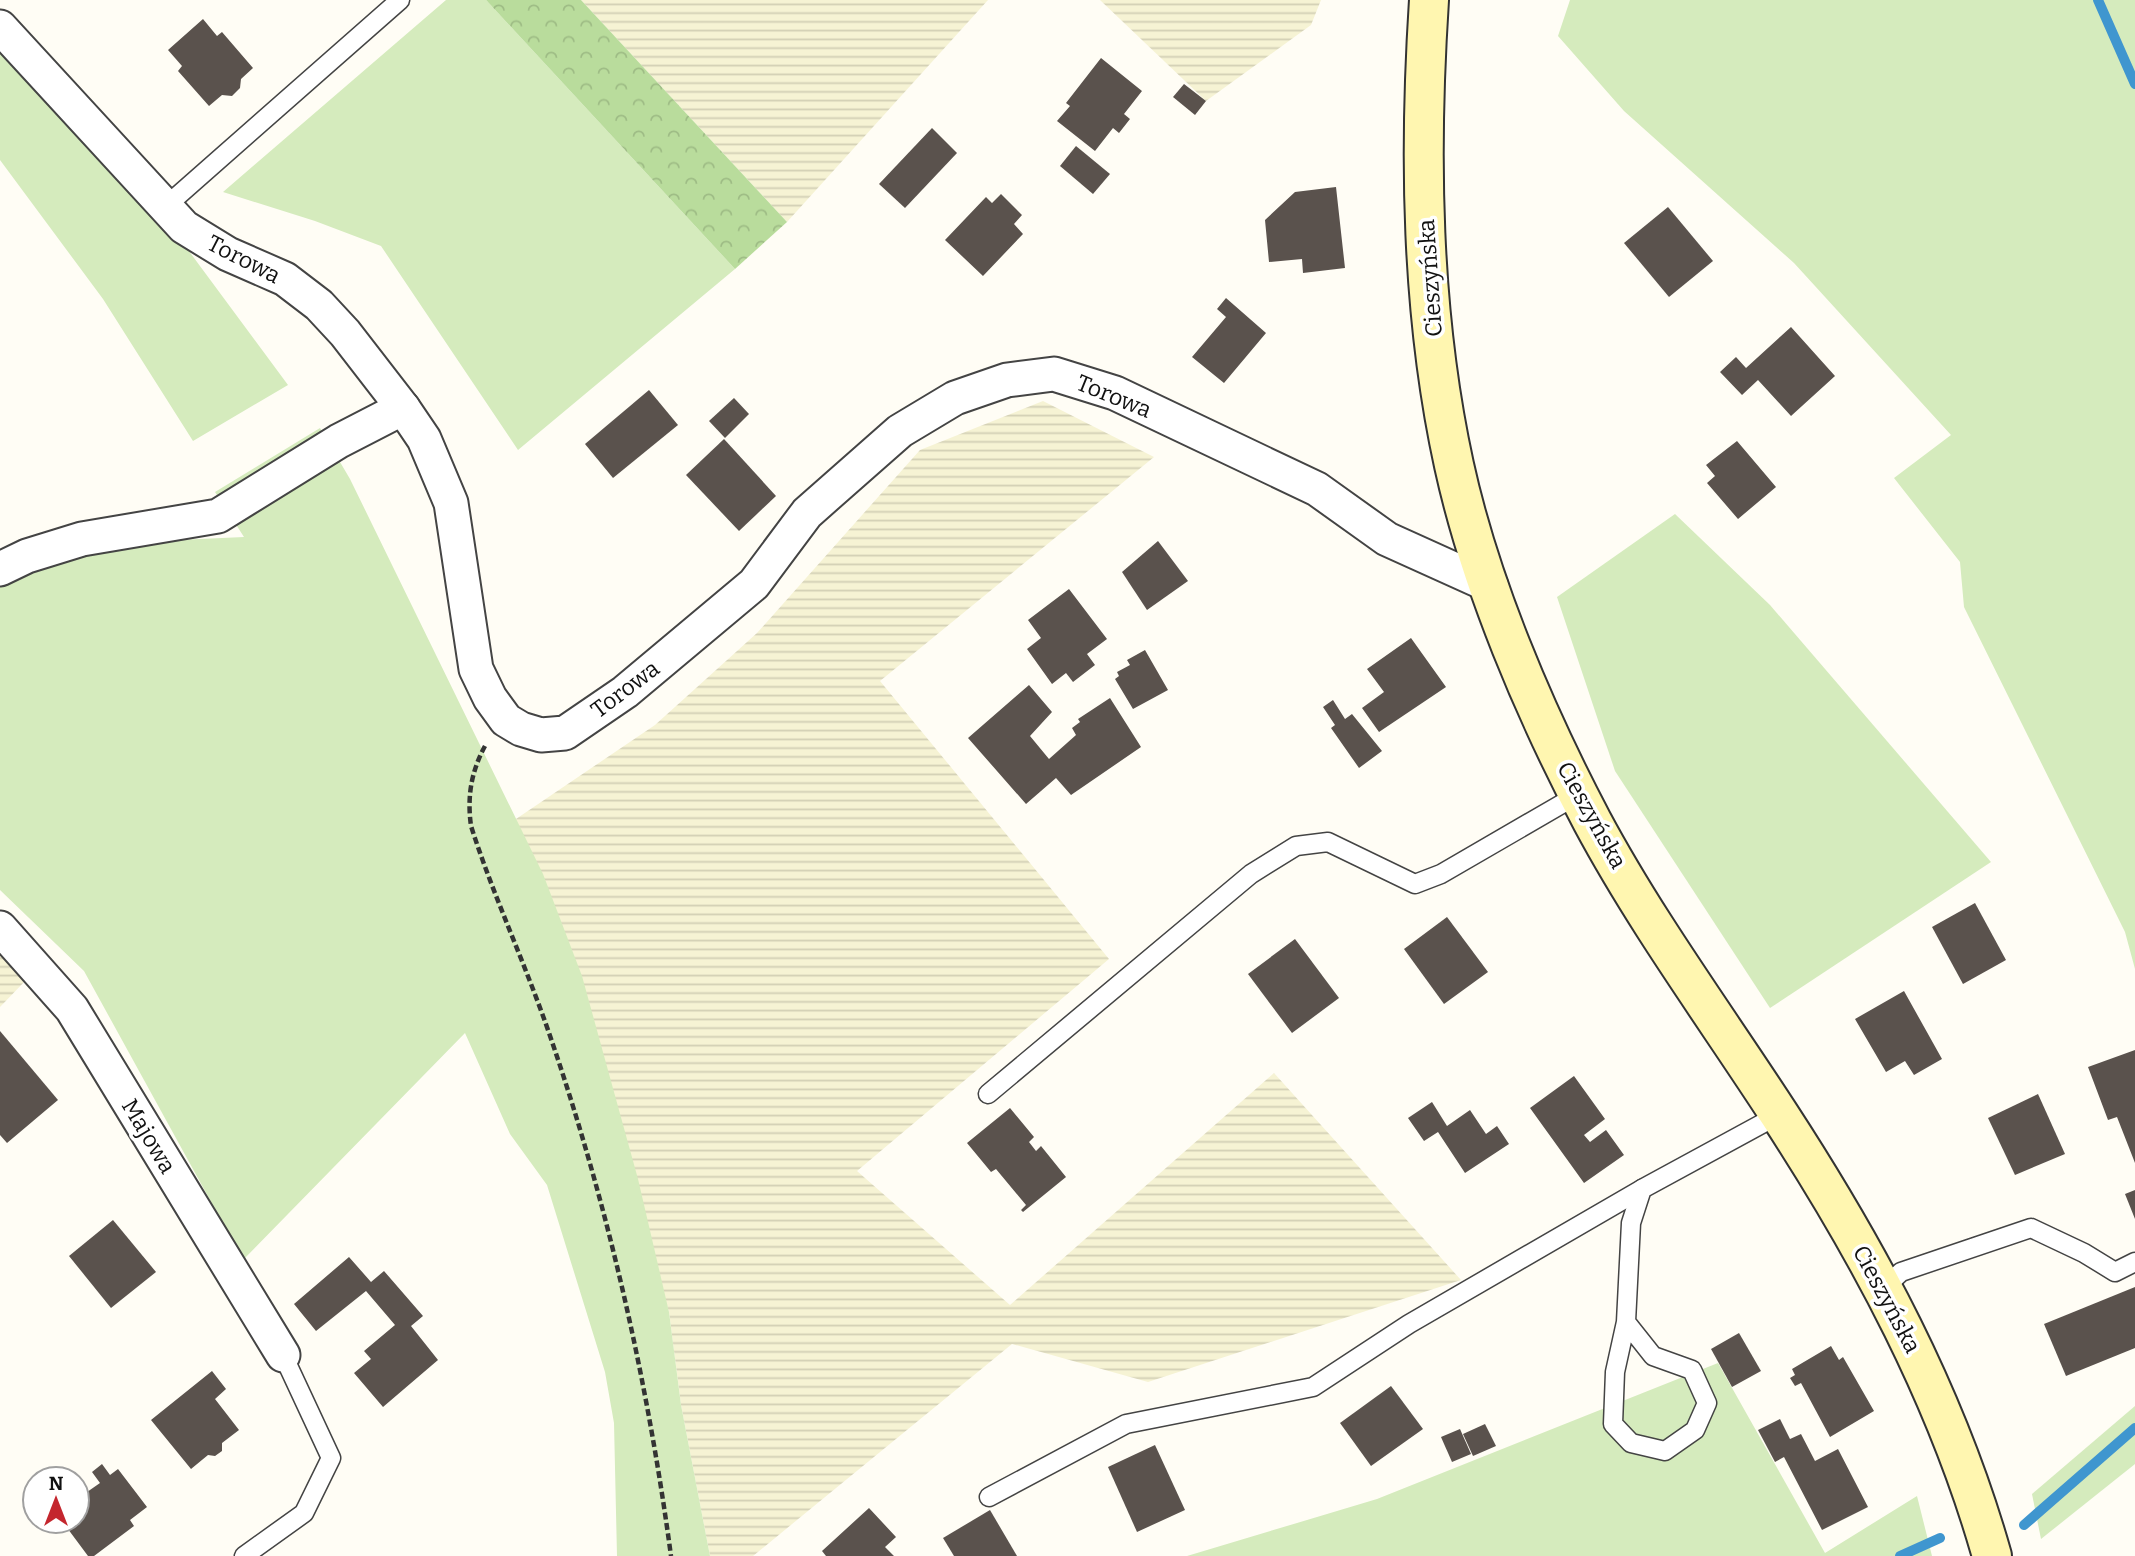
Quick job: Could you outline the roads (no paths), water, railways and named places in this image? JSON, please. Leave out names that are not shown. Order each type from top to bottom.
[{"type":"main road","name":"Cieszyńska","points":[[1429,0],[1424,183],[1432,334],[1454,465],[1491,586],[1548,733],[1593,823],[1780,1115],[1884,1288],[1938,1401],[1972,1488],[1992,1556]]},
{"type":"street","name":"Torowa","points":[[0,27],[184,227],[228,254],[285,279],[319,306],[345,332],[424,439],[451,503],[476,669],[490,698],[506,720],[541,735],[565,733],[625,692],[754,584],[807,513],[900,431],[955,398],[1007,380],[1054,374],[1115,393],[1317,489],[1387,539],[1491,586]]},
{"type":"street","points":[[0,569],[27,556],[82,539],[218,516],[340,441],[403,408]]},
{"type":"street","name":"Majowa","points":[[0,928],[72,1009],[283,1356]]},
{"type":"lane","points":[[165,206],[400,0]]},
{"type":"lane","points":[[988,1094],[1251,873],[1296,846],[1328,842],[1415,884],[1441,873],[1579,794]]},
{"type":"lane","points":[[989,1497],[1126,1424],[1312,1387],[1409,1324],[1642,1189],[1780,1115]]},
{"type":"lane","points":[[1626,1322],[1653,1356],[1692,1370],[1707,1403],[1695,1430],[1665,1451],[1631,1443],[1613,1424],[1615,1372],[1626,1322],[1631,1223],[1642,1189]]},
{"type":"lane","points":[[1884,1288],[1901,1272],[2031,1228],[2084,1253],[2115,1272],[2135,1262]]},
{"type":"lane","points":[[244,1556],[304,1513],[331,1458],[283,1356]]},
{"type":"waterway","points":[[2098,0],[2135,84]]},
{"type":"waterway","points":[[2024,1525],[2135,1428]]},
{"type":"waterway","points":[[1900,1556],[1940,1538]]}]
